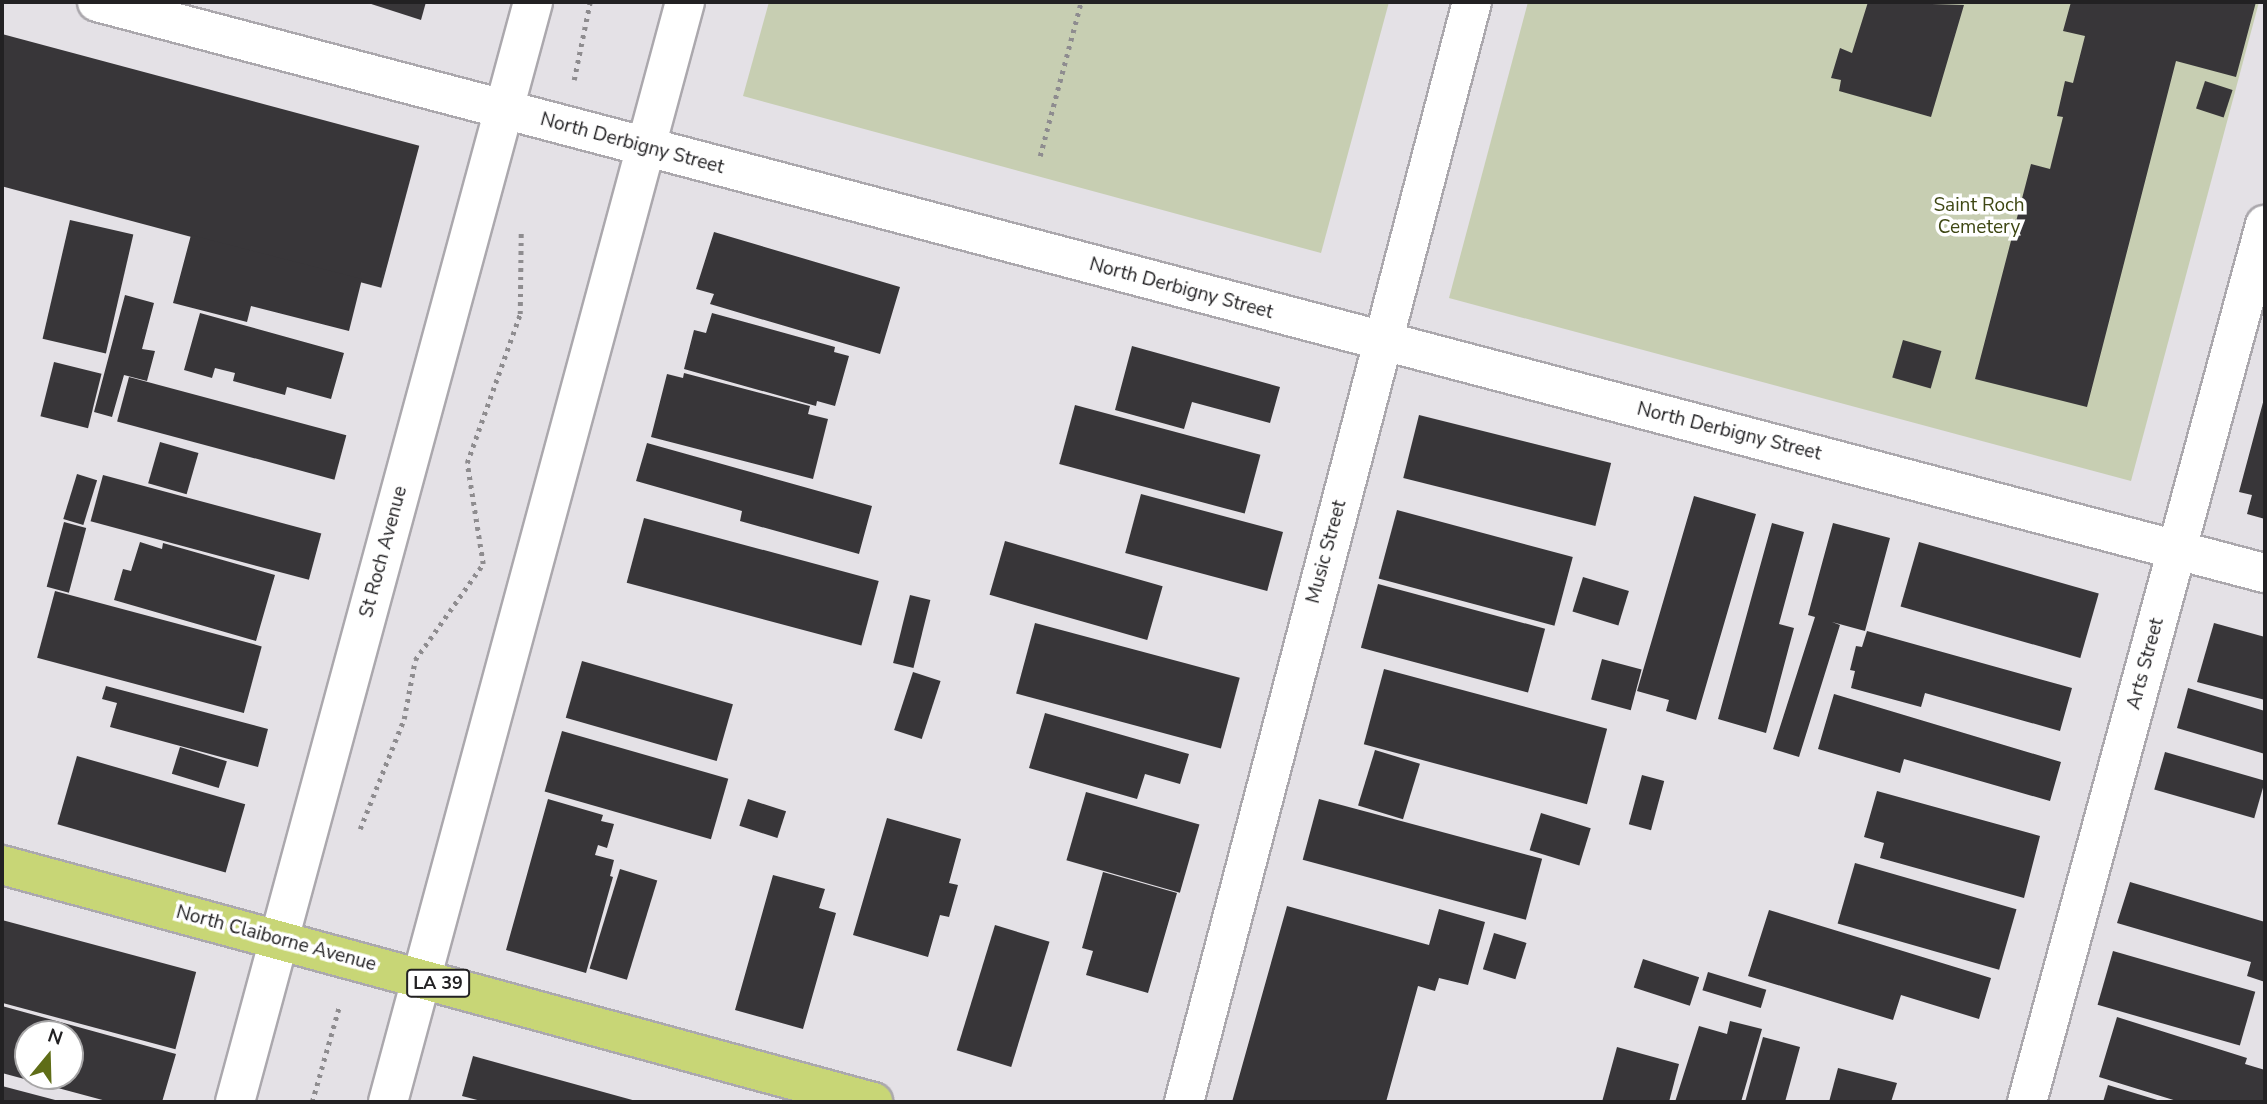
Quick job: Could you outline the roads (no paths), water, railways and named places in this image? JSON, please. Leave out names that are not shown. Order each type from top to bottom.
[{"type":"main road","name":"North Claiborne Avenue","points":[[2,865],[873,1102]]},
{"type":"street","name":"North Derbigny Street","points":[[97,2],[1381,342],[2178,547],[2265,573]]},
{"type":"street","name":"St Roch Avenue","points":[[235,1102],[533,2]]},
{"type":"street","points":[[388,1102],[685,2]]},
{"type":"street","name":"Music Street","points":[[1184,1102],[1472,2]]},
{"type":"street","name":"Arts Street","points":[[2027,1102],[2265,225]]},
{"type":"park label","name":"Saint Roch Cemetery","points":[[1979,217]]}]
